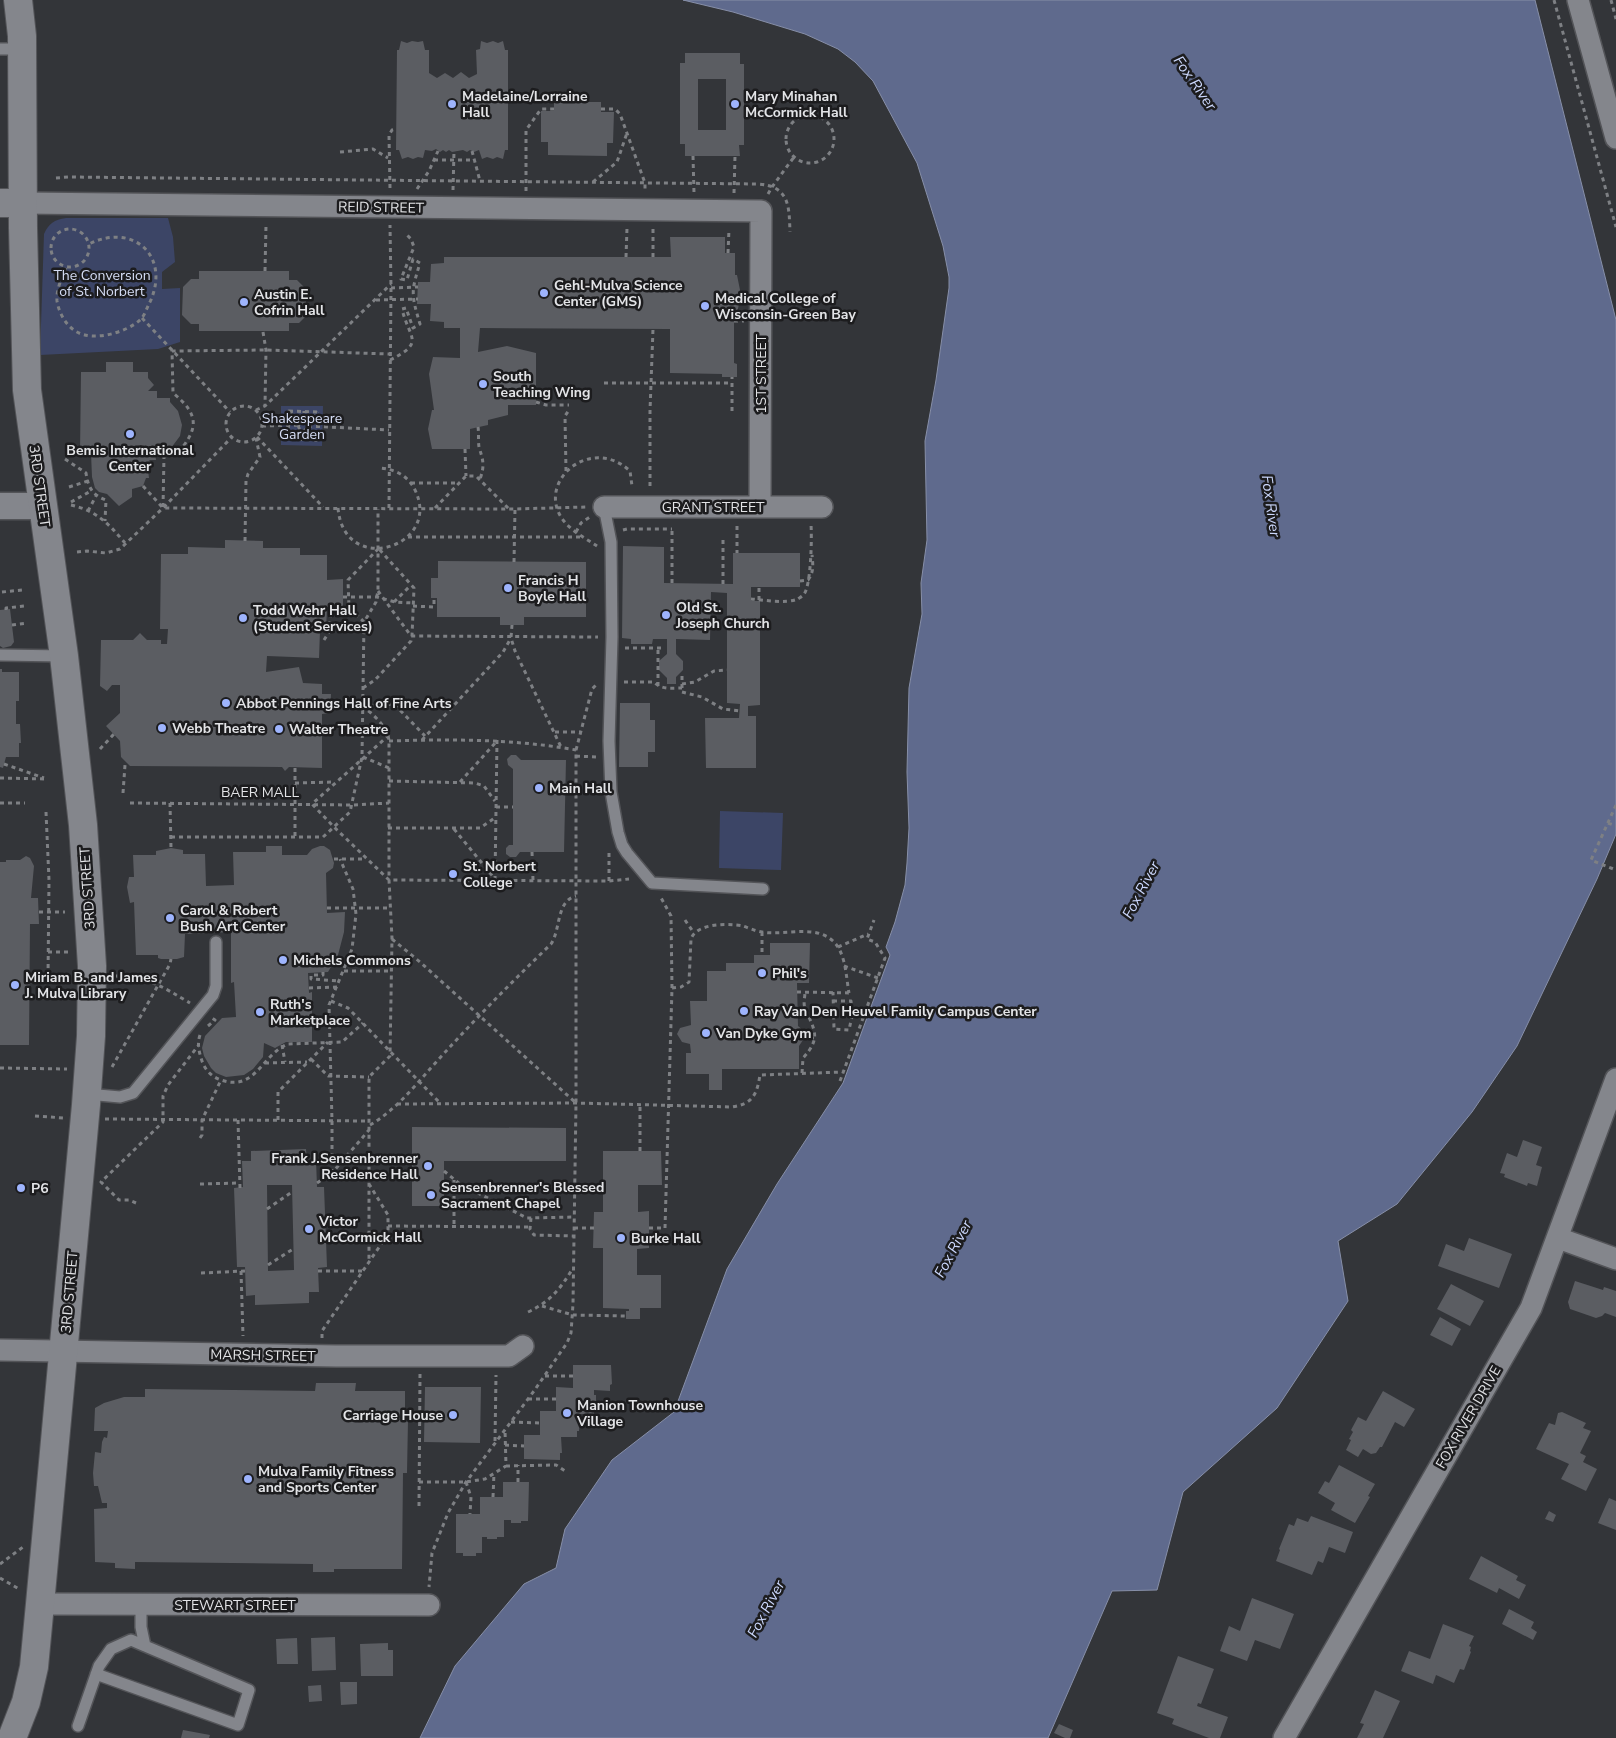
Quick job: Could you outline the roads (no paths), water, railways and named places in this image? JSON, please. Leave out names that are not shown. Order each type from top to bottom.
[{"type":"main road","points":[[15,44],[18,0]]},
{"type":"main road","points":[[15,44],[29,0]]},
{"type":"main road","name":"3RD STREET","points":[[12,1738],[26,1702],[34,1667],[30,1597],[64,1351],[86,1107],[91,1036],[92,976],[83,825],[64,656],[27,390],[12,203],[15,44]]},
{"type":"street","points":[[1578,0],[1616,138]]},
{"type":"street","name":"REID STREET","points":[[12,203],[761,211]]},
{"type":"street","name":"1ST STREET","points":[[760,508],[761,211]]},
{"type":"street","points":[[0,506],[43,506]]},
{"type":"street","name":"GRANT STREET","points":[[604,507],[817,507]]},
{"type":"street","name":"FOX RIVER DRIVE","points":[[1284,1738],[1531,1308],[1616,1079]]},
{"type":"street","points":[[1558,1238],[1616,1259]]},
{"type":"street","name":"MARSH STREET","points":[[0,1350],[321,1356],[509,1356],[523,1346]]},
{"type":"street","name":"STEWART STREET","points":[[30,1597],[141,1604],[429,1605]]},
{"type":"lane","points":[[604,507],[611,542],[610,772],[611,792],[618,832],[627,853],[650,880],[763,889]]},
{"type":"lane","points":[[0,655],[64,656]]},
{"type":"lane","points":[[86,1107],[133,1093],[213,995],[216,986],[216,942]]},
{"type":"lane","points":[[141,1604],[141,1627],[145,1646]]},
{"type":"lane","points":[[78,1726],[96,1674],[99,1666],[112,1648],[131,1640],[249,1690],[238,1725],[96,1674]]},
{"type":"water","name":"Fox River","points":[[683,0],[1535,0],[1616,320],[1616,834],[1597,879],[1517,1046],[1472,1112],[1397,1204],[1338,1241],[1348,1301],[1277,1408],[1183,1492],[1157,1590],[1112,1591],[1048,1738],[420,1738],[455,1666],[524,1584],[556,1568],[565,1529],[612,1460],[674,1412],[727,1269],[777,1184],[843,1083],[890,955],[886,947],[905,885],[909,828],[907,772],[909,688],[922,614],[921,583],[927,540],[925,441],[949,288],[949,277],[943,246],[917,163],[873,81],[855,62],[838,49],[805,34],[733,12]]},
{"type":"place","name":"Madelaine/Lorraine Hall","points":[[452,104]]},
{"type":"place","name":"Mary Minahan McCormick Hall","points":[[735,104]]},
{"type":"place","name":"Gehl-Mulva Science Center (GMS)","points":[[544,293]]},
{"type":"place","name":"Austin E. Cofrin Hall","points":[[244,302]]},
{"type":"place","name":"Medical College of Wisconsin-Green Bay","points":[[705,306]]},
{"type":"place","name":"South Teaching Wing","points":[[483,384]]},
{"type":"place","name":"Bemis International Center","points":[[130,434]]},
{"type":"place","name":"Francis H Boyle Hall","points":[[508,588]]},
{"type":"place","name":"Old St. Joseph Church","points":[[666,615]]},
{"type":"place","name":"Todd Wehr Hall (Student Services)","points":[[243,618]]},
{"type":"place","name":"Abbot Pennings Hall of Fine Arts","points":[[226,703]]},
{"type":"place","name":"Webb Theatre","points":[[162,728]]},
{"type":"place","name":"Walter Theatre","points":[[279,729]]},
{"type":"place","name":"Main Hall","points":[[539,788]]},
{"type":"place","name":"St. Norbert College","points":[[453,874]]},
{"type":"place","name":"Carol & Robert Bush Art Center","points":[[170,918]]},
{"type":"place","name":"Michels Commons","points":[[283,960]]},
{"type":"place","name":"Phil's","points":[[762,973]]},
{"type":"place","name":"Miriam B. and James J. Mulva Library","points":[[15,985]]},
{"type":"place","name":"Ray Van Den Heuvel Family Campus Center","points":[[744,1011]]},
{"type":"place","name":"Ruth's Marketplace","points":[[260,1012]]},
{"type":"place","name":"Van Dyke Gym","points":[[706,1033]]},
{"type":"place","name":"Frank J.Sensenbrenner Residence Hall","points":[[428,1166]]},
{"type":"place","name":"P6","points":[[21,1188]]},
{"type":"place","name":"Sensenbrenner's Blessed Sacrament Chapel","points":[[431,1195]]},
{"type":"place","name":"Victor McCormick Hall","points":[[309,1229]]},
{"type":"place","name":"Burke Hall","points":[[621,1238]]},
{"type":"place","name":"Manion Townhouse Village","points":[[567,1413]]},
{"type":"place","name":"Carriage House","points":[[453,1415]]},
{"type":"place","name":"Mulva Family Fitness and Sports Center","points":[[248,1479]]},
{"type":"park label","name":"The Conversion of St. Norbert","points":[[102,284]]},
{"type":"park label","name":"Shakespeare Garden","points":[[302,426]]}]
